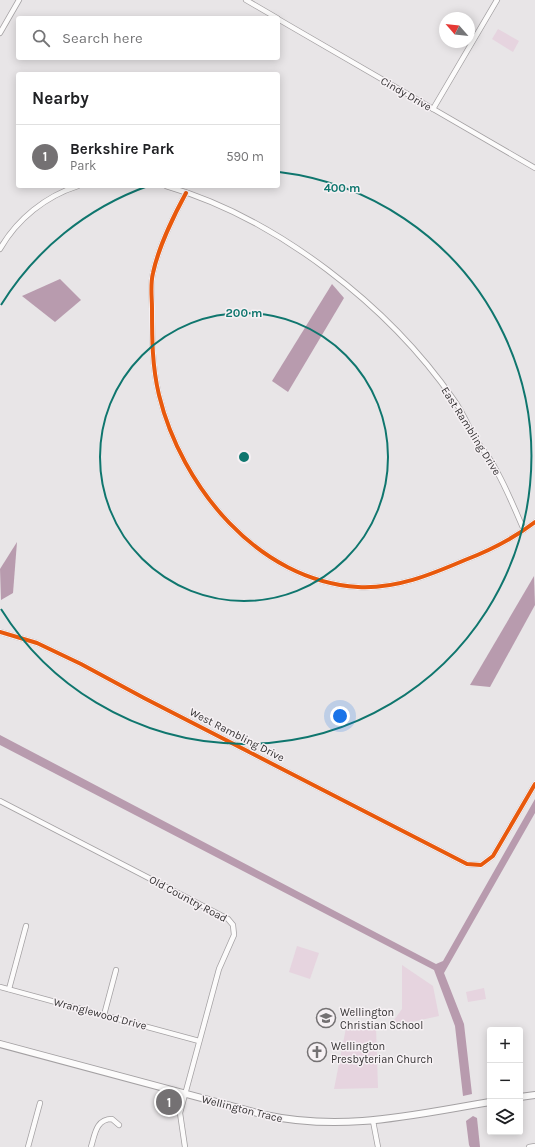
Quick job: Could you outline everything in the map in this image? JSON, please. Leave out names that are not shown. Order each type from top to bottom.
[{"type":"street","points":[[0,33],[19,0]]},
{"type":"street","name":"Cindy Drive","points":[[246,0],[274,16]]},
{"type":"street","points":[[433,109],[497,0]]},
{"type":"street","name":"Cindy Drive","points":[[280,20],[535,168]]},
{"type":"street","points":[[0,249],[11,232],[31,212],[55,196],[73,188]]},
{"type":"street","name":"East Rambling Drive","points":[[172,188],[242,218],[287,242],[329,271],[378,312],[413,348],[458,406],[480,446],[496,468],[524,530]]},
{"type":"street","points":[[186,193],[158,256],[153,274],[151,326],[153,361],[164,413],[179,450],[202,489],[228,521],[261,550],[287,566],[315,578],[358,587],[406,582],[431,575],[505,543],[535,522]]},
{"type":"street","name":"West Rambling Drive","points":[[0,632],[37,642],[471,865],[481,864],[493,856],[535,784]]},
{"type":"street","name":"Old Country Road","points":[[0,801],[230,922],[234,928],[234,935],[219,968],[185,1094],[180,1116],[184,1147]]},
{"type":"street","points":[[9,990],[26,926]]},
{"type":"street","points":[[104,1015],[116,970]]},
{"type":"street","name":"Wranglewood Drive","points":[[0,987],[199,1041]]},
{"type":"street","name":"Wellington Trace","points":[[0,1044],[265,1116],[295,1121],[338,1124],[373,1121],[487,1102]]},
{"type":"street","points":[[523,1097],[535,1095]]},
{"type":"street","points":[[28,1147],[40,1103]]},
{"type":"street","points":[[91,1147],[97,1127],[102,1122],[112,1119],[119,1125]]},
{"type":"street","points":[[373,1121],[378,1147]]},
{"type":"street","points":[[529,1147],[535,1146]]},
{"type":"shaded area","points":[[498,29],[519,41],[513,52],[492,39]]},
{"type":"shaded area","points":[[60,279],[81,300],[55,322],[22,296]]},
{"type":"shaded area","points":[[332,284],[344,298],[288,392],[272,381]]},
{"type":"shaded area","points":[[17,542],[13,593],[1,600],[0,569]]},
{"type":"shaded area","points":[[534,576],[535,605],[490,687],[470,685]]},
{"type":"shaded area","points":[[0,735],[436,964],[443,961],[535,799],[535,813],[444,973],[464,1024],[472,1094],[463,1096],[455,1026],[434,970],[0,745]]},
{"type":"shaded area","points":[[297,946],[319,953],[310,979],[289,972]]},
{"type":"shaded area","points":[[402,965],[433,986],[439,1016],[389,1027],[402,1009]]},
{"type":"shaded area","points":[[484,988],[486,999],[468,1002],[466,992]]},
{"type":"shaded area","points":[[347,1023],[376,1027],[378,1088],[334,1089]]},
{"type":"shaded area","points":[[473,1116],[477,1118],[480,1147],[470,1147],[469,1145],[466,1121]]},
{"type":"cycle path","points":[[186,193],[162,243],[152,277],[152,341],[155,373],[159,395],[170,429],[185,463],[205,494],[229,523],[257,548],[288,567],[322,581],[358,587],[372,587],[386,586],[413,580],[439,571],[493,548],[510,539],[535,522]]},
{"type":"cycle path","points":[[0,632],[37,643],[81,664],[144,698],[467,864],[481,865],[493,856],[535,784]]},
{"type":"place","name":"Wellington Christian School","points":[[326,1018]]},
{"type":"place","name":"Wellington Presbyterian Church","points":[[317,1052]]},
{"type":"place","name":"Berkshire Park","points":[[169,1102]]}]
